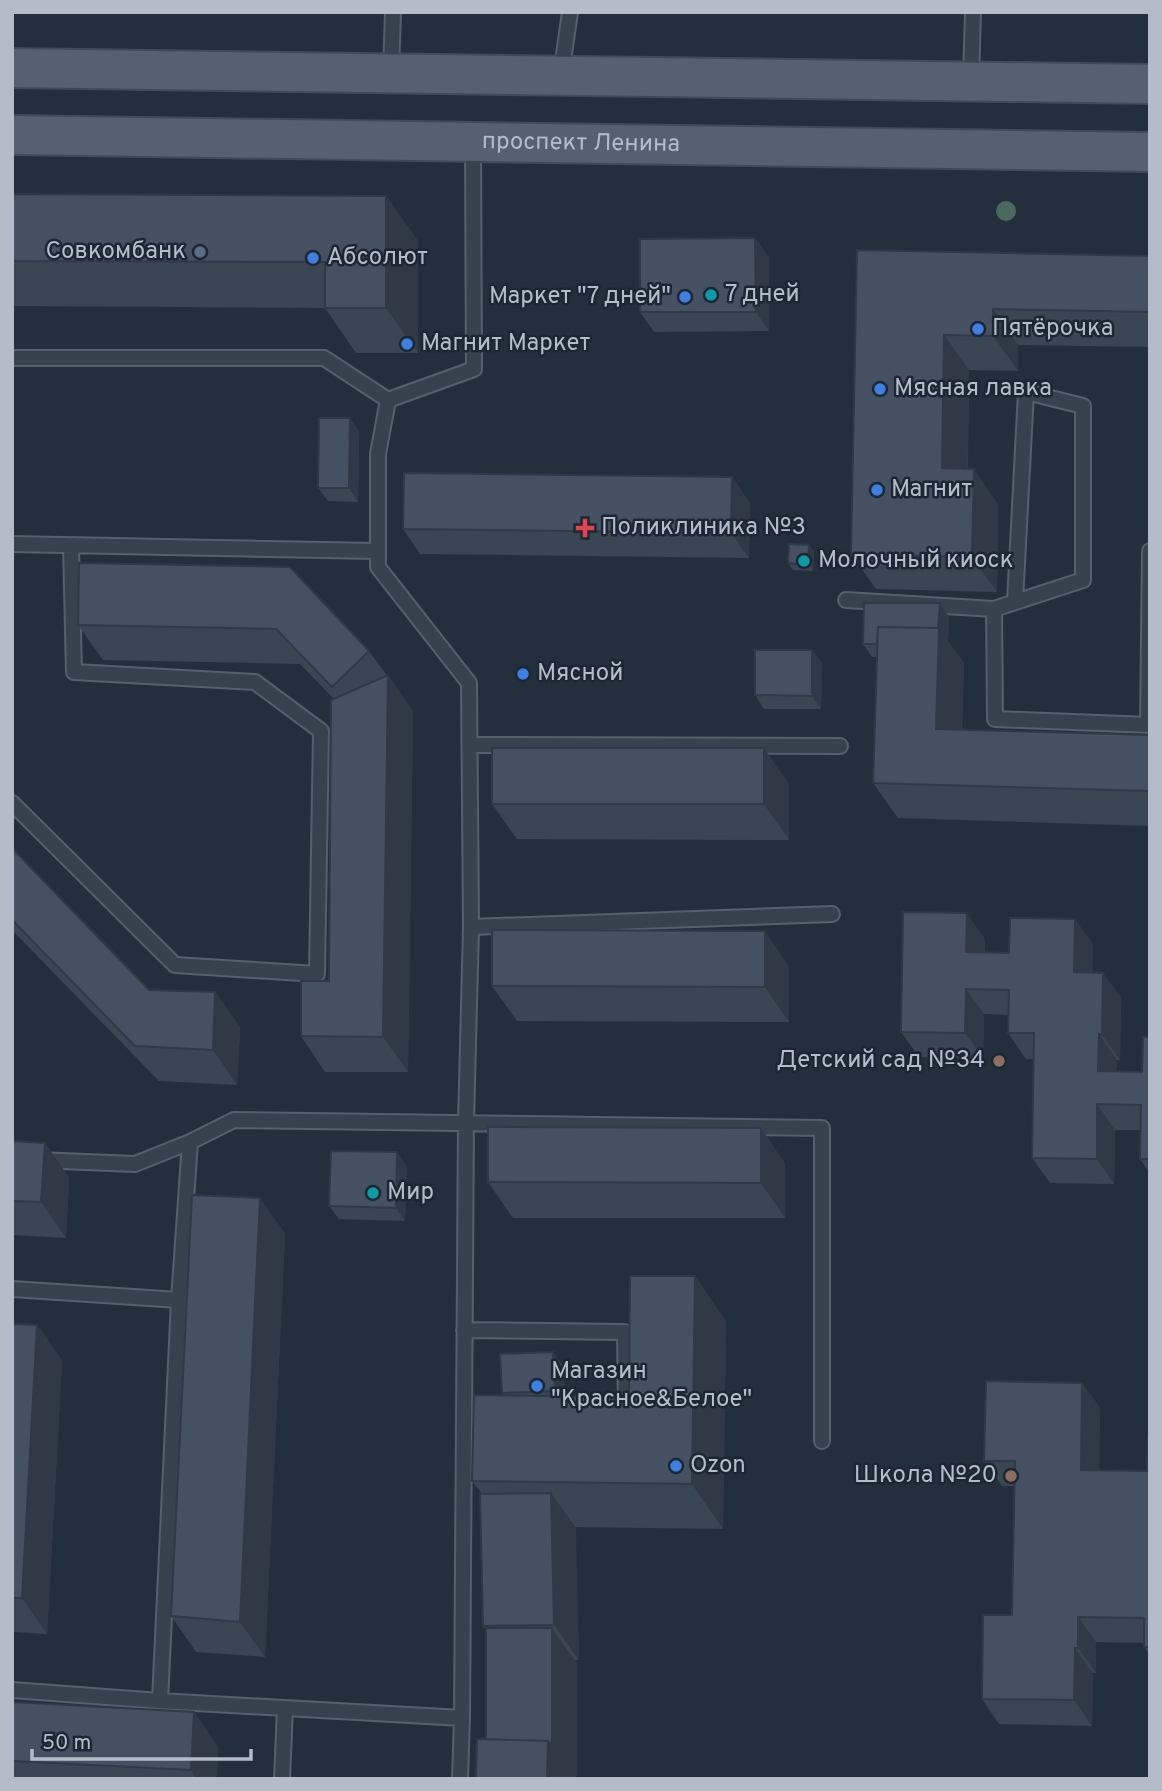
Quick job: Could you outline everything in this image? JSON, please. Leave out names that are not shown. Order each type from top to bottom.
[{"type":"main road","points":[[12,68],[1150,84]]},
{"type":"main road","name":"проспект Ленина","points":[[12,135],[1150,152]]},
{"type":"lane","points":[[390,73],[393,12]]},
{"type":"lane","points":[[561,76],[570,12]]},
{"type":"lane","points":[[971,81],[973,12]]},
{"type":"lane","points":[[388,400],[474,369],[473,142]]},
{"type":"lane","points":[[12,358],[324,358],[388,400]]},
{"type":"lane","points":[[846,600],[994,609],[1083,580],[1083,406],[1026,392],[1015,602]]},
{"type":"lane","points":[[388,400],[378,454],[378,567],[469,683],[471,927],[466,1122],[460,1779]]},
{"type":"lane","points":[[12,544],[378,551]]},
{"type":"lane","points":[[12,803],[175,965],[317,975],[321,731],[255,682],[74,672],[71,545]]},
{"type":"lane","points":[[994,609],[995,719],[1149,725],[1150,551]]},
{"type":"lane","points":[[470,745],[840,747]]},
{"type":"lane","points":[[471,927],[832,914]]},
{"type":"lane","points":[[12,1159],[135,1164],[190,1142],[234,1120],[822,1128],[822,1441]]},
{"type":"lane","points":[[160,1700],[179,1300],[190,1142]]},
{"type":"lane","points":[[12,1289],[179,1300]]},
{"type":"lane","points":[[464,1330],[625,1332],[626,1410]]},
{"type":"lane","points":[[12,1690],[462,1718]]},
{"type":"lane","points":[[282,1779],[285,1707]]},
{"type":"building","points":[[12,194],[386,196],[386,308],[325,308],[325,262],[12,261]]},
{"type":"building","name":"7 дней","points":[[755,238],[756,312],[640,312],[640,239]]},
{"type":"building","points":[[857,250],[1150,256],[1150,312],[993,309],[993,336],[944,335],[942,468],[974,469],[972,557],[851,554]]},
{"type":"building","points":[[319,418],[350,418],[349,488],[318,488]]},
{"type":"building","points":[[404,473],[732,477],[731,533],[403,529]]},
{"type":"building","points":[[789,544],[809,545],[808,565],[788,563]]},
{"type":"building","points":[[79,563],[290,567],[369,651],[332,687],[276,629],[78,625]]},
{"type":"building","points":[[864,603],[940,603],[938,628],[878,627],[877,644],[863,644]]},
{"type":"building","points":[[878,627],[939,628],[936,729],[1150,735],[1150,791],[873,783]]},
{"type":"building","points":[[755,650],[812,650],[812,696],[755,695]]},
{"type":"building","points":[[388,675],[383,1037],[301,1036],[301,981],[329,981],[331,700]]},
{"type":"building","points":[[492,748],[764,748],[764,804],[492,804]]},
{"type":"building","points":[[12,848],[149,990],[215,992],[213,1050],[135,1046],[12,920]]},
{"type":"building","points":[[903,912],[967,913],[966,952],[1009,953],[1010,918],[1075,919],[1074,972],[1103,973],[1102,1035],[1099,1034],[1098,1071],[1142,1072],[1143,1037],[1150,1037],[1150,1159],[1140,1159],[1141,1105],[1097,1104],[1097,1159],[1032,1158],[1034,1033],[1008,1033],[1009,990],[966,989],[965,1033],[901,1032]]},
{"type":"building","points":[[492,930],[765,931],[765,987],[492,986]]},
{"type":"building","points":[[488,1127],[761,1128],[761,1183],[488,1182]]},
{"type":"building","points":[[12,1141],[45,1143],[41,1202],[12,1201]]},
{"type":"building","name":"Мир","points":[[331,1151],[397,1152],[396,1208],[329,1206]]},
{"type":"building","points":[[192,1195],[260,1198],[240,1622],[171,1616]]},
{"type":"building","points":[[630,1276],[695,1276],[692,1484],[472,1481],[474,1395],[629,1397]]},
{"type":"building","points":[[12,1324],[37,1325],[22,1598],[12,1598]]},
{"type":"building","points":[[553,1352],[555,1391],[502,1393],[500,1354]]},
{"type":"building","points":[[986,1381],[1082,1383],[1081,1470],[1147,1471],[1150,1435],[1150,1647],[1144,1647],[1144,1618],[1078,1617],[1074,1700],[982,1699],[983,1615],[1012,1615],[1015,1461],[984,1461]]},
{"type":"building","points":[[551,1493],[554,1625],[483,1626],[480,1494]]},
{"type":"building","points":[[486,1628],[552,1628],[552,1746],[548,1741],[486,1739]]},
{"type":"building","points":[[12,1702],[194,1712],[191,1770],[12,1761]]},
{"type":"building","points":[[477,1739],[548,1741],[547,1779],[476,1779]]},
{"type":"place","name":"Совкомбанк","points":[[200,252]]},
{"type":"place","name":"Абсолют","points":[[313,258]]},
{"type":"place","name":"7 дней","points":[[711,295]]},
{"type":"place","name":"Маркет \"7 дней\"","points":[[685,297]]},
{"type":"place","name":"Пятёрочка","points":[[978,329]]},
{"type":"place","name":"Магнит Маркет","points":[[407,344]]},
{"type":"place","name":"Мясная лавка","points":[[880,389]]},
{"type":"place","name":"Магнит","points":[[877,490]]},
{"type":"place","name":"Поликлиника №3","points":[[585,528]]},
{"type":"place","name":"Молочный киоск","points":[[804,561]]},
{"type":"place","name":"Мясной","points":[[523,674]]},
{"type":"place","name":"Детский сад №34","points":[[999,1061]]},
{"type":"place","name":"Мир","points":[[373,1193]]},
{"type":"place","name":"Магазин \"Красное&Белое\"","points":[[537,1386]]},
{"type":"place","name":"Ozon","points":[[676,1466]]},
{"type":"place","name":"Школа №20","points":[[1011,1476]]}]
